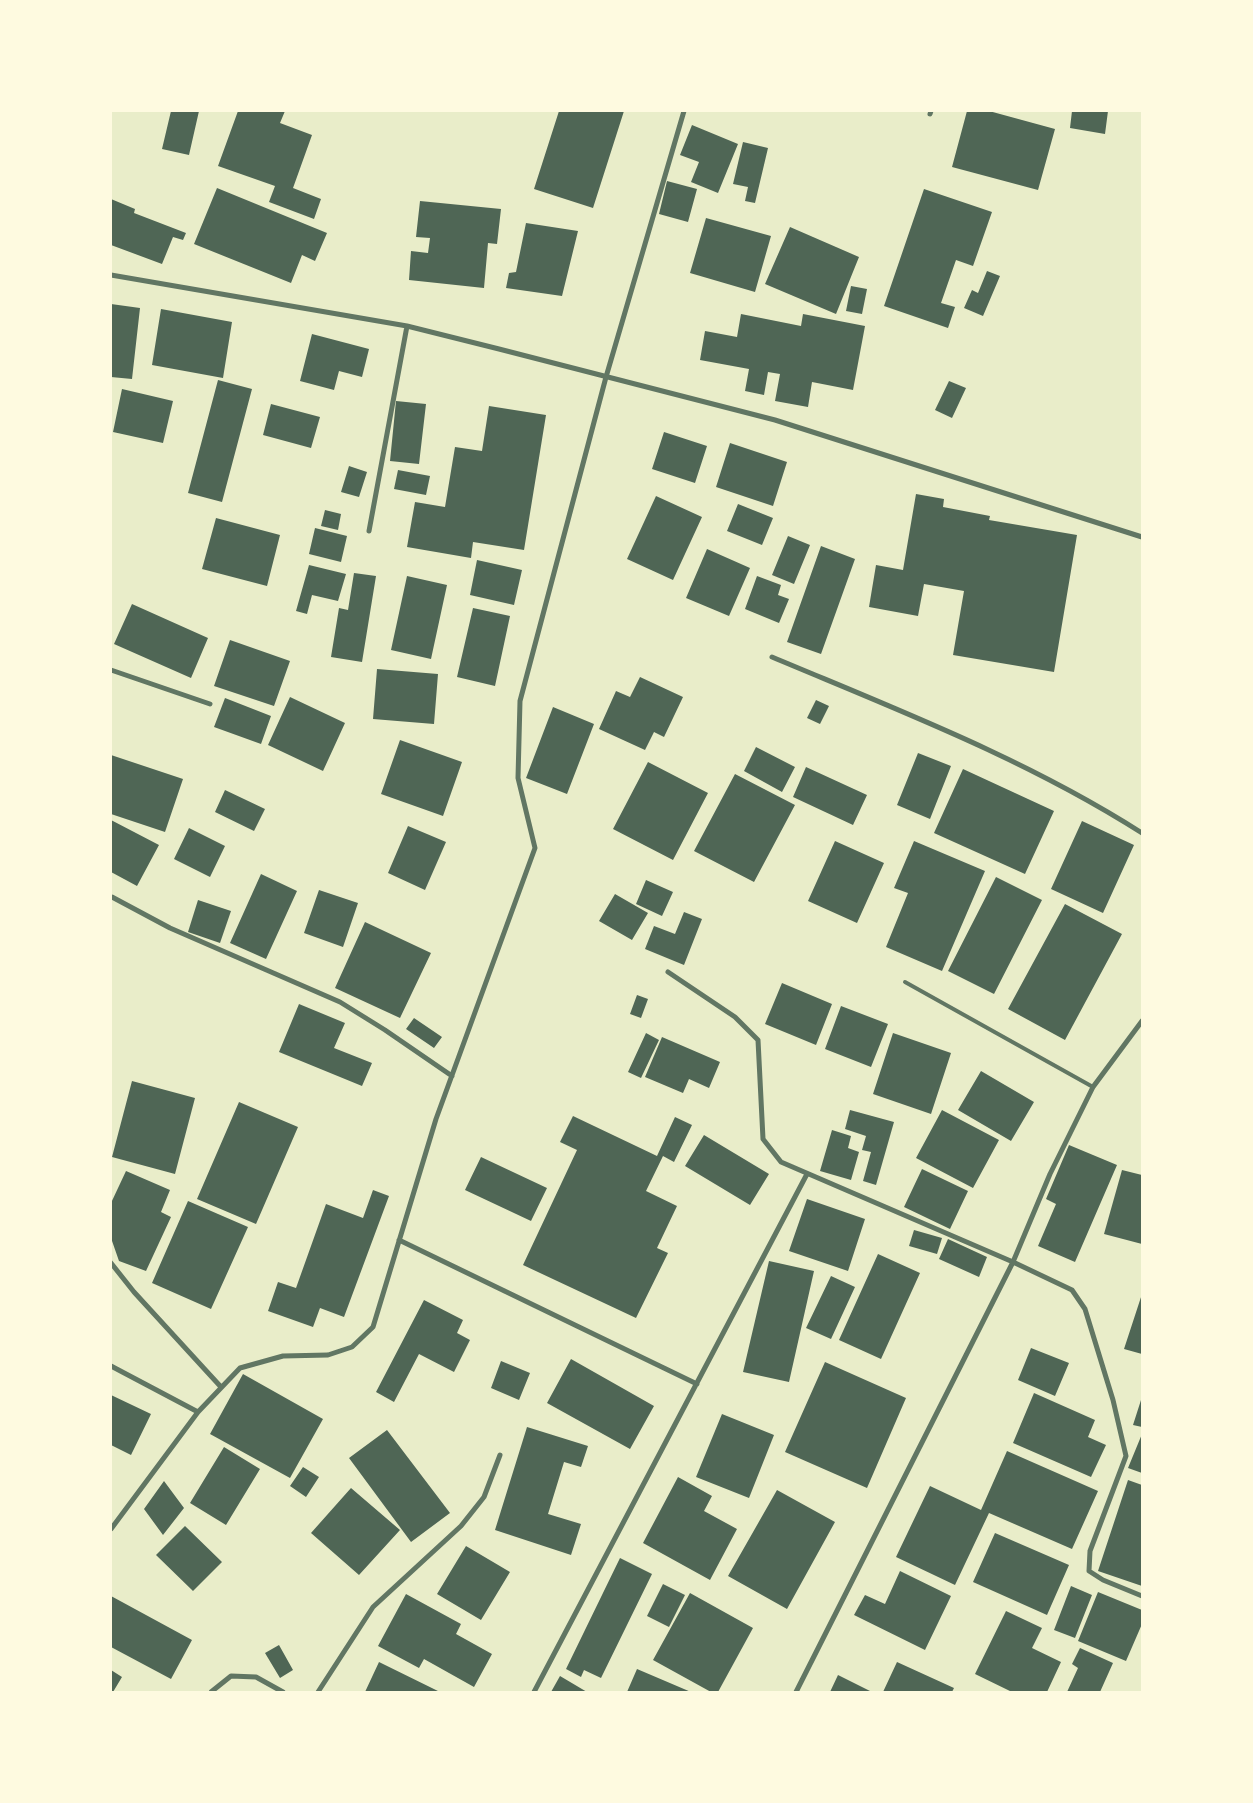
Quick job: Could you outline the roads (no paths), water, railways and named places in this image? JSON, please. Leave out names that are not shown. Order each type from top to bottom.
[{"type":"street","points":[[111,1529],[198,1412],[240,1368],[283,1356],[328,1355],[352,1346],[374,1327],[399,1240],[452,1076],[535,848],[518,778],[520,701],[606,378],[684,111]]},
{"type":"street","points":[[111,275],[407,326],[775,420],[1142,537]]},
{"type":"street","points":[[370,531],[407,326]]},
{"type":"street","points":[[772,657],[972,741],[1089,799],[1142,832]]},
{"type":"street","points":[[111,670],[210,704]]},
{"type":"street","points":[[112,896],[170,928],[340,1002],[452,1076]]},
{"type":"street","points":[[668,972],[735,1017],[758,1040],[763,1139],[781,1162],[1013,1262],[1072,1290],[1085,1309],[1113,1400],[1126,1456],[1090,1551],[1089,1571],[1103,1580],[1142,1596]]},
{"type":"street","points":[[796,1692],[1013,1262],[1050,1174],[1093,1087],[1142,1021]]},
{"type":"street","points":[[534,1692],[807,1174]]},
{"type":"street","points":[[399,1240],[698,1384]]},
{"type":"street","points":[[111,1263],[134,1292],[221,1387]]},
{"type":"street","points":[[111,1366],[198,1412]]},
{"type":"street","points":[[318,1692],[374,1608],[461,1526],[484,1497],[500,1454]]},
{"type":"street","points":[[211,1692],[231,1676],[256,1677],[283,1692]]},
{"type":"lane","points":[[905,982],[1093,1087]]}]
